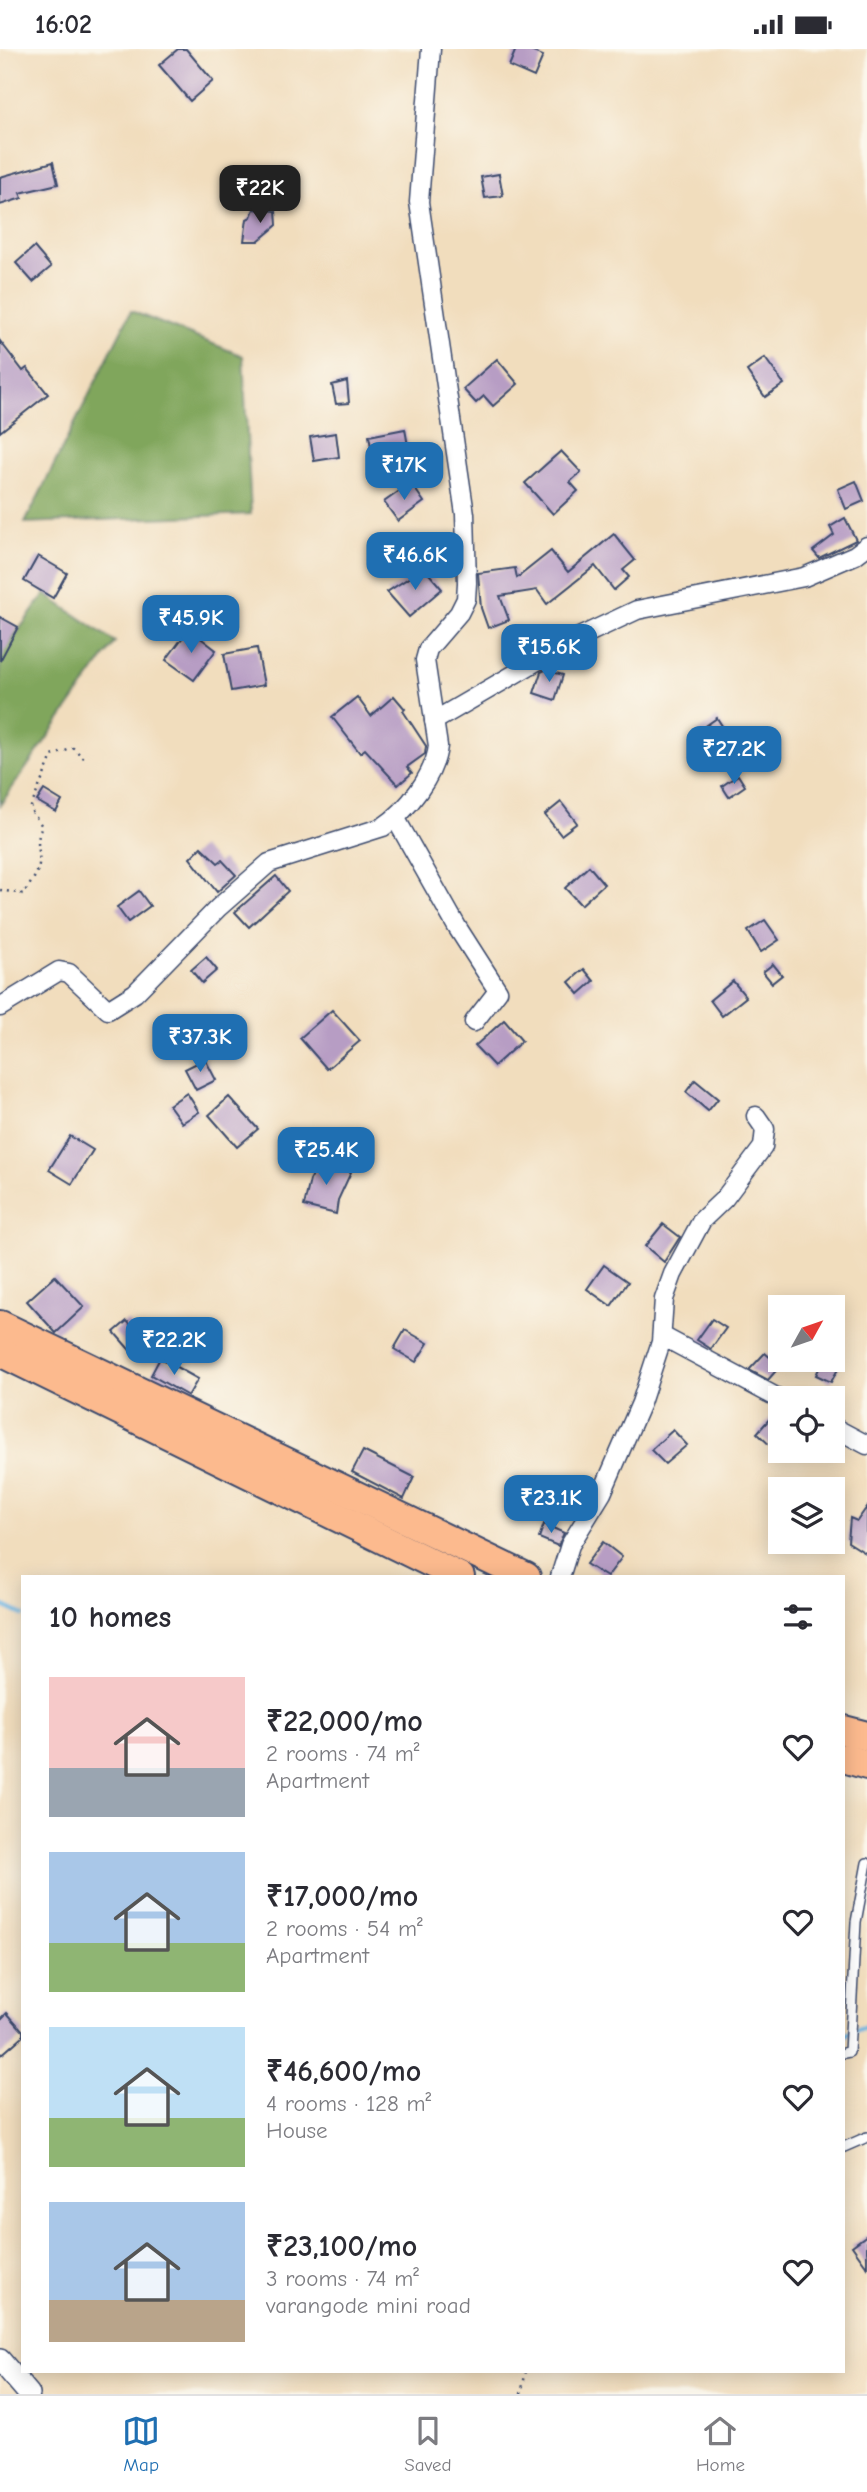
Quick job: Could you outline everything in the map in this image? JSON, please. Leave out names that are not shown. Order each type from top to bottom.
[{"type":"highway","points":[[0,1325],[522,1575]]},
{"type":"highway","points":[[0,1352],[456,1575]]},
{"type":"highway","points":[[845,1730],[867,1735]]},
{"type":"highway","points":[[845,1758],[867,1765]]},
{"type":"street","points":[[0,1007],[59,971],[69,974],[108,1010],[135,993],[218,908],[269,863],[383,827],[396,819],[437,759],[425,660],[428,649],[459,613],[466,599],[467,583],[465,514],[419,202],[431,49]]},
{"type":"street","points":[[434,721],[573,640],[637,610],[804,577],[855,555],[867,546]]},
{"type":"street","points":[[396,819],[457,927],[498,991],[474,1022]]},
{"type":"street","points":[[561,1575],[570,1545],[602,1493],[641,1403],[662,1335],[664,1299],[673,1274],[702,1220],[724,1199],[763,1147],[765,1129],[756,1116]]},
{"type":"street","points":[[662,1335],[768,1392]]},
{"type":"street","points":[[845,1433],[867,1445]]},
{"type":"street","points":[[0,2360],[29,2394]]},
{"type":"lane","points":[[846,2053],[856,1922],[867,1863]]},
{"type":"lane","points":[[845,2147],[867,2137]]},
{"type":"path","points":[[0,890],[23,894],[35,875],[39,863],[36,842],[42,826],[30,809],[52,756],[73,748],[86,760]]},
{"type":"path","points":[[521,2394],[526,2373]]},
{"type":"green space","points":[[131,311],[243,356],[251,514],[25,523]]},
{"type":"green space","points":[[45,594],[115,642],[0,805],[0,656]]},
{"type":"building","points":[[178,49],[186,49],[213,81],[190,101],[159,65]]},
{"type":"building","points":[[516,49],[526,49],[543,56],[534,77],[509,66]]},
{"type":"building","points":[[53,162],[58,184],[20,193],[22,198],[0,205],[0,177]]},
{"type":"building","points":[[499,174],[503,196],[485,198],[481,177]]},
{"type":"building","points":[[254,209],[276,211],[277,225],[258,241],[244,241],[247,219],[251,217]]},
{"type":"building","points":[[34,247],[51,267],[33,282],[16,263]]},
{"type":"building","points":[[0,341],[23,371],[27,368],[48,394],[0,432]]},
{"type":"building","points":[[765,358],[784,384],[765,397],[747,371]]},
{"type":"building","points":[[497,359],[518,384],[493,406],[484,396],[476,403],[463,389]]},
{"type":"building","points":[[347,381],[349,403],[336,404],[332,385]]},
{"type":"building","points":[[405,429],[410,457],[374,463],[369,436]]},
{"type":"building","points":[[336,433],[339,457],[314,461],[310,437]]},
{"type":"building","points":[[561,451],[581,472],[570,482],[578,491],[553,514],[525,483]]},
{"type":"building","points":[[856,481],[864,501],[846,509],[838,489]]},
{"type":"building","points":[[411,483],[424,502],[398,521],[384,502]]},
{"type":"building","points":[[845,518],[856,540],[819,558],[813,551],[834,535],[830,527]]},
{"type":"building","points":[[614,534],[635,560],[623,570],[629,577],[614,590],[595,566],[547,604],[537,590],[500,596],[509,620],[488,628],[481,608],[478,573],[515,568],[517,578],[551,551],[568,572]]},
{"type":"building","points":[[38,556],[67,573],[53,598],[24,581]]},
{"type":"building","points":[[424,568],[442,589],[409,617],[387,592]]},
{"type":"building","points":[[0,617],[18,627],[0,661]]},
{"type":"building","points":[[189,629],[216,650],[194,680],[166,660]]},
{"type":"building","points":[[257,648],[264,685],[231,691],[224,654]]},
{"type":"building","points":[[545,670],[563,675],[555,700],[534,693],[541,672]]},
{"type":"building","points":[[394,696],[405,709],[403,711],[426,746],[425,754],[407,767],[412,773],[398,785],[365,749],[360,753],[332,717],[357,697],[371,716]]},
{"type":"building","points":[[717,718],[726,732],[705,745],[697,732]]},
{"type":"building","points":[[738,775],[745,786],[729,797],[722,786]]},
{"type":"building","points":[[44,790],[62,801],[56,812],[37,801]]},
{"type":"building","points":[[561,802],[577,823],[561,835],[545,815]]},
{"type":"building","points":[[201,847],[218,863],[222,860],[236,875],[217,892],[190,858]]},
{"type":"building","points":[[589,866],[604,884],[581,905],[565,888]]},
{"type":"building","points":[[276,876],[288,891],[249,927],[235,912]]},
{"type":"building","points":[[139,891],[150,906],[128,922],[117,907]]},
{"type":"building","points":[[765,920],[779,940],[761,952],[748,931]]},
{"type":"building","points":[[206,957],[217,970],[202,983],[191,970]]},
{"type":"building","points":[[773,964],[782,975],[772,983],[763,972]]},
{"type":"building","points":[[584,969],[594,981],[579,994],[569,982]]},
{"type":"building","points":[[733,981],[746,997],[722,1016],[710,1000]]},
{"type":"building","points":[[332,1010],[360,1041],[327,1069],[300,1038]]},
{"type":"building","points":[[504,1020],[522,1041],[494,1066],[475,1046]]},
{"type":"building","points":[[205,1059],[216,1080],[196,1090],[185,1069]]},
{"type":"building","points":[[695,1080],[718,1099],[708,1111],[686,1092]]},
{"type":"building","points":[[187,1093],[199,1112],[182,1123],[169,1105]]},
{"type":"building","points":[[229,1097],[258,1129],[237,1147],[209,1115]]},
{"type":"building","points":[[70,1136],[93,1150],[72,1184],[49,1170]]},
{"type":"building","points":[[322,1159],[351,1172],[338,1200],[336,1214],[304,1206],[310,1180]]},
{"type":"building","points":[[663,1224],[680,1237],[664,1262],[645,1246]]},
{"type":"building","points":[[604,1265],[628,1282],[611,1306],[587,1289]]},
{"type":"building","points":[[55,1276],[84,1307],[56,1333],[27,1301]]},
{"type":"building","points":[[712,1319],[726,1328],[711,1349],[697,1340]]},
{"type":"building","points":[[127,1321],[148,1345],[135,1356],[114,1332]]},
{"type":"building","points":[[405,1330],[428,1343],[416,1362],[394,1349]]},
{"type":"building","points":[[765,1353],[768,1356],[768,1372],[775,1372],[768,1380],[749,1370]]},
{"type":"building","points":[[160,1358],[198,1379],[188,1396],[151,1375]]},
{"type":"building","points":[[817,1372],[836,1372],[831,1382],[816,1375]]},
{"type":"building","points":[[768,1421],[768,1444],[757,1433]]},
{"type":"building","points":[[673,1430],[687,1445],[665,1464],[651,1450]]},
{"type":"building","points":[[363,1451],[414,1477],[404,1499],[352,1472]]},
{"type":"building","points":[[867,1507],[867,1554],[848,1542],[850,1518],[857,1521]]},
{"type":"building","points":[[544,1524],[564,1533],[558,1546],[539,1538]]},
{"type":"building","points":[[603,1542],[622,1557],[608,1575],[586,1564]]},
{"type":"building","points":[[7,2013],[21,2029],[21,2038],[0,2056],[0,2020]]},
{"type":"building","points":[[867,2235],[867,2267],[852,2246]]},
{"type":"waterway","points":[[0,1604],[21,1614]]},
{"type":"waterway","points":[[845,2035],[867,2026]]}]
